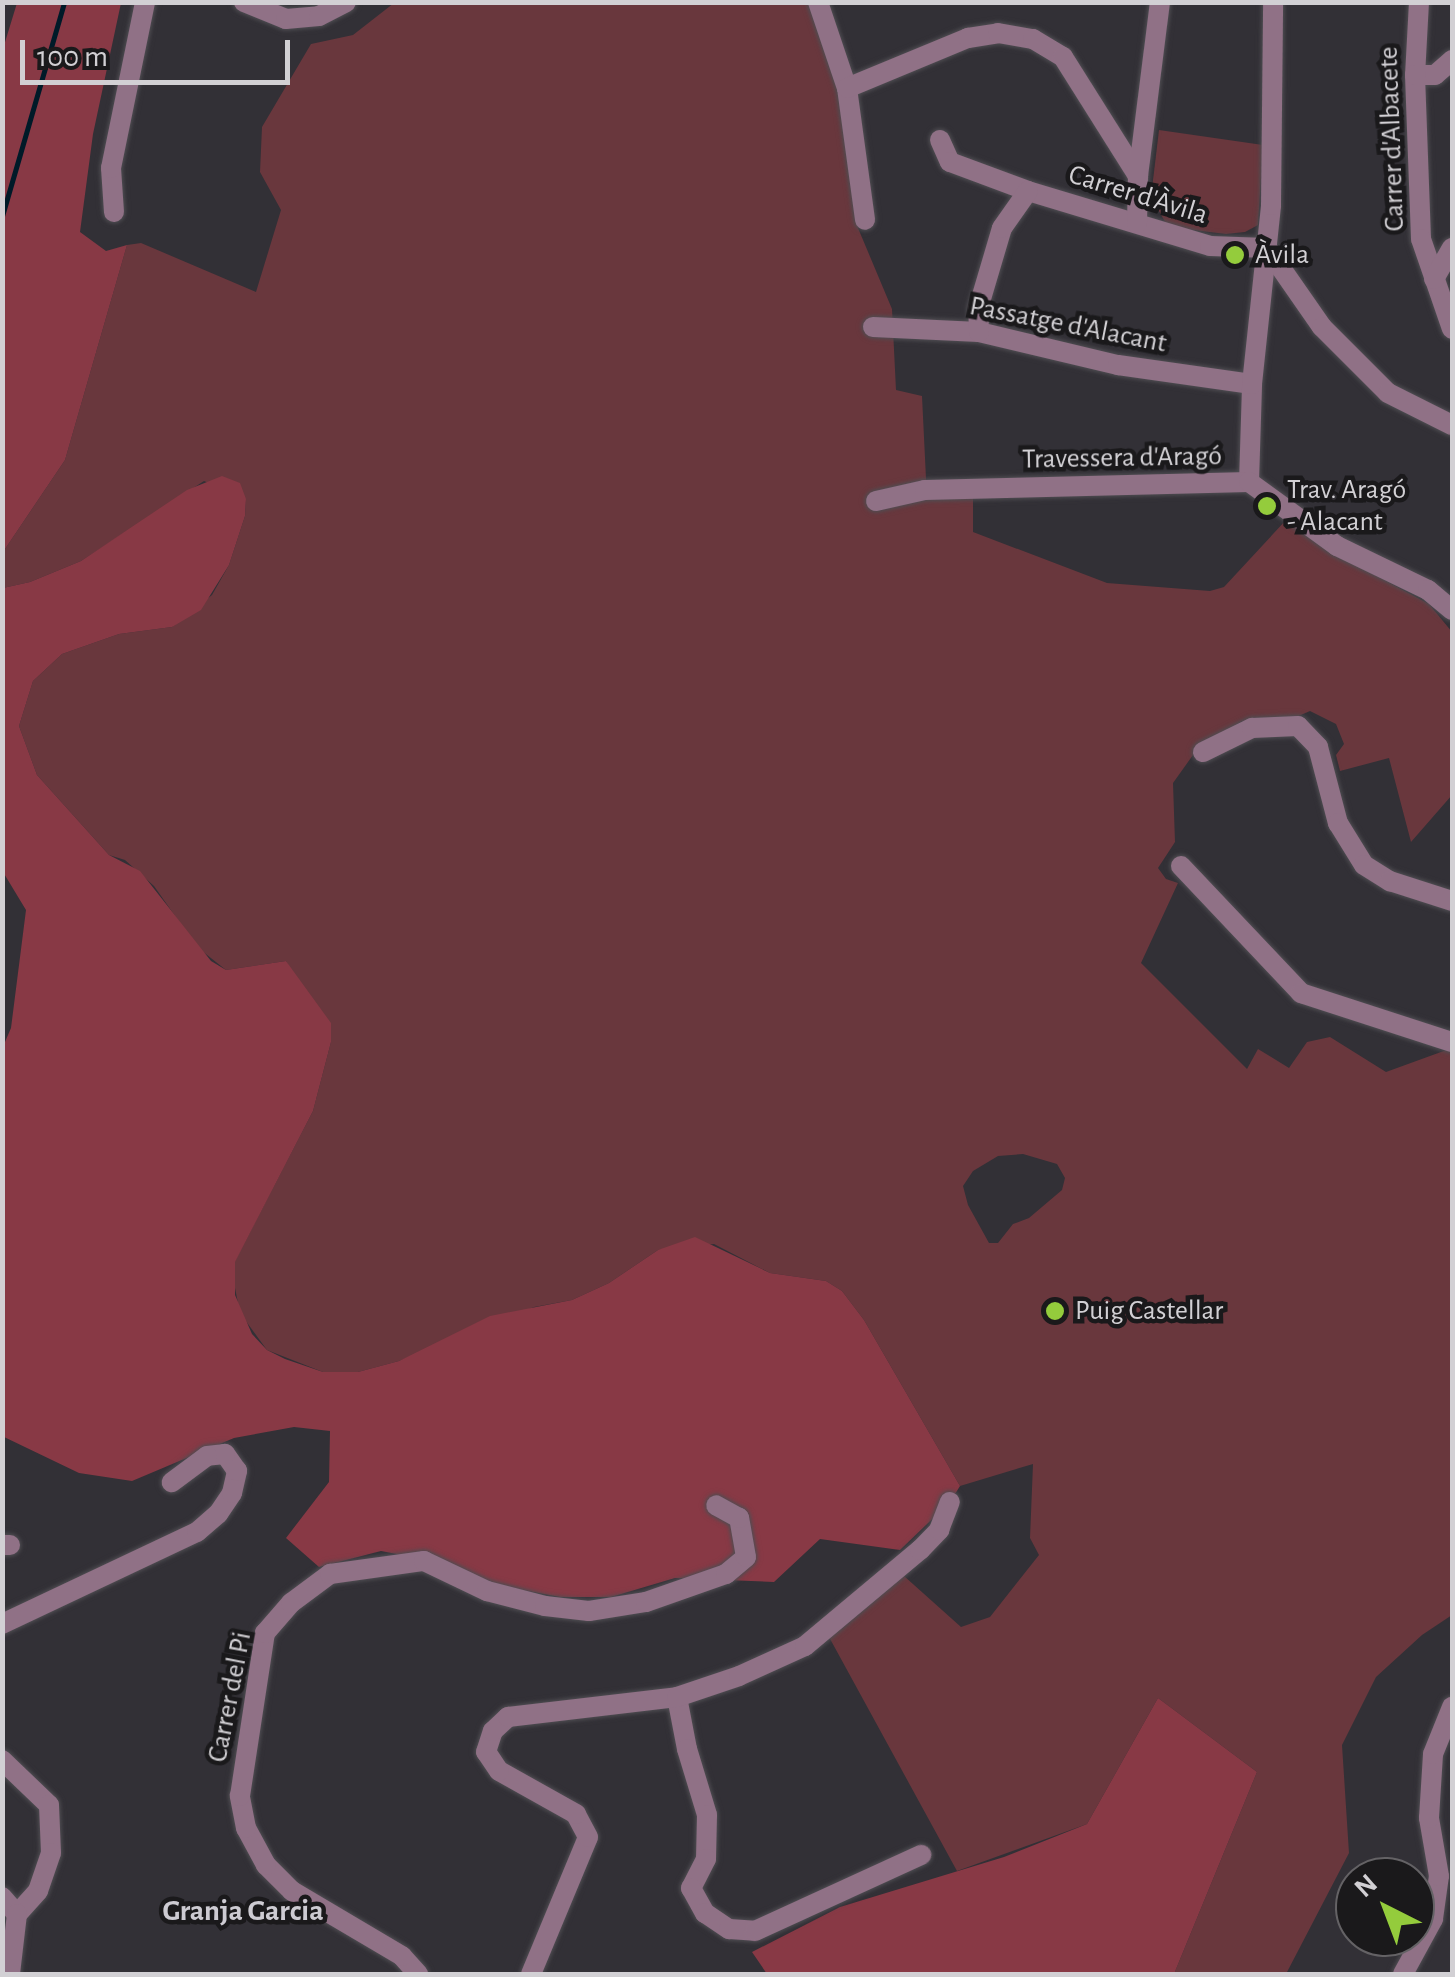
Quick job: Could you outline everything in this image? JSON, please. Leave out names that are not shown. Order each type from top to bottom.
[{"type":"street","points":[[114,212],[112,168],[145,2]]},
{"type":"street","points":[[244,2],[286,19],[319,16],[346,2]]},
{"type":"street","points":[[818,2],[847,88],[864,220]]},
{"type":"street","points":[[1137,223],[1138,176],[1160,2]]},
{"type":"street","points":[[1249,482],[1252,384],[1267,248],[1274,2]]},
{"type":"street","name":"Carrer d'Albacete","points":[[1419,2],[1415,75],[1421,239],[1452,329]]},
{"type":"street","points":[[847,88],[968,38],[998,33],[1034,39],[1063,58],[1138,176]]},
{"type":"street","points":[[1415,75],[1436,75],[1452,60]]},
{"type":"street","name":"Carrer d'Àvila","points":[[940,140],[950,162],[1028,191],[1210,246],[1267,248]]},
{"type":"street","points":[[979,332],[978,309],[1002,228],[1028,191]]},
{"type":"street","points":[[1267,248],[1322,327],[1388,393],[1450,423]]},
{"type":"street","points":[[1434,279],[1452,248]]},
{"type":"street","name":"Passatge d'Alacant","points":[[872,328],[979,332],[1118,365],[1252,384]]},
{"type":"street","name":"Travessera d'Aragó","points":[[876,501],[925,490],[1249,482],[1337,546],[1428,590],[1452,610]]},
{"type":"street","points":[[1203,752],[1252,728],[1298,726],[1318,747],[1338,823],[1364,865],[1390,881],[1452,901]]},
{"type":"street","points":[[1181,866],[1301,993],[1452,1042]]},
{"type":"street","points":[[2,1624],[197,1532],[218,1514],[232,1493],[237,1471],[225,1454],[207,1456],[172,1482]]},
{"type":"street","points":[[531,1974],[588,1838],[576,1814],[498,1771],[486,1752],[492,1731],[508,1717],[678,1697],[739,1676],[805,1646],[920,1550],[939,1530],[950,1502]]},
{"type":"street","name":"Carrer del Pi","points":[[418,1974],[402,1956],[292,1891],[266,1865],[246,1828],[240,1796],[265,1633],[291,1603],[330,1574],[424,1561],[487,1590],[544,1606],[589,1611],[646,1602],[726,1574],[746,1556],[739,1518],[716,1505]]},
{"type":"street","points":[[678,1697],[687,1749],[707,1815],[706,1859],[691,1888],[705,1913],[729,1929],[755,1930],[921,1855]]},
{"type":"street","points":[[1403,1974],[1433,1919],[1439,1876],[1430,1818],[1434,1754],[1452,1707]]},
{"type":"street","points":[[2,1760],[49,1805],[52,1853],[38,1892],[17,1914],[10,1974]]},
{"type":"street","points":[[2,1897],[17,1914]]},
{"type":"shaded area","points":[[818,2],[841,85],[858,228],[892,309],[896,390],[922,396],[927,499],[973,498],[973,532],[1107,583],[1210,591],[1224,587],[1286,520],[1326,549],[1429,604],[1452,632],[1452,795],[1411,842],[1389,758],[1340,771],[1336,755],[1344,744],[1336,724],[1310,711],[1294,718],[1242,721],[1198,748],[1173,783],[1175,842],[1158,868],[1166,879],[1178,883],[1141,963],[1247,1069],[1258,1049],[1289,1068],[1307,1042],[1330,1037],[1386,1072],[1452,1048],[1452,1615],[1422,1635],[1376,1677],[1342,1745],[1349,1853],[1347,1857],[1335,1857],[1335,1880],[1286,1974],[1174,1974],[1257,1772],[1158,1698],[1087,1824],[957,1871],[829,1637],[904,1576],[961,1627],[990,1617],[1039,1555],[1030,1538],[1033,1464],[960,1486],[864,1320],[842,1291],[826,1281],[770,1273],[714,1244],[658,1250],[609,1283],[572,1300],[534,1307],[399,1361],[358,1372],[323,1372],[267,1350],[240,1313],[233,1278],[235,1261],[313,1111],[331,1042],[286,961],[226,970],[197,947],[154,886],[125,860],[109,855],[37,775],[19,726],[33,681],[62,654],[119,634],[172,627],[212,595],[229,565],[245,516],[246,499],[204,481],[81,561],[30,582],[3,588],[3,552],[65,460],[127,245],[141,243],[256,292],[281,210],[260,172],[262,127],[311,44],[353,35],[394,3]],"holes":[[[1023,1154],[1057,1164],[1065,1178],[1062,1190],[1029,1218],[1013,1224],[998,1243],[989,1243],[968,1205],[963,1186],[973,1171],[998,1156]]]},
{"type":"shaded area","points":[[17,3],[121,3],[93,134],[80,232],[106,251],[127,245],[65,460],[3,552],[2,52]]},
{"type":"shaded area","points":[[1159,130],[1263,145],[1258,225],[1245,232],[1226,234],[1168,227],[1151,197]]},
{"type":"shaded area","points":[[222,476],[240,483],[246,499],[245,516],[229,565],[201,610],[172,627],[119,634],[62,654],[33,681],[19,726],[37,775],[109,855],[140,871],[211,961],[226,970],[286,961],[331,1023],[331,1042],[313,1111],[235,1262],[235,1295],[252,1334],[267,1350],[285,1359],[323,1372],[358,1372],[399,1361],[490,1316],[572,1300],[609,1283],[658,1250],[695,1237],[770,1273],[826,1281],[842,1291],[864,1320],[960,1486],[950,1502],[900,1550],[820,1539],[774,1582],[675,1578],[611,1597],[560,1597],[506,1587],[438,1562],[381,1551],[319,1567],[286,1538],[329,1482],[330,1431],[294,1427],[234,1438],[132,1481],[79,1473],[2,1436],[2,1049],[11,1028],[26,910],[3,872],[3,588],[30,582],[81,561],[187,490]]},
{"type":"shaded area","points":[[1158,1698],[1257,1772],[1174,1974],[767,1974],[752,1952],[840,1907],[1004,1857],[1087,1824]]},
{"type":"waterway","points":[[2,216],[64,2]]},
{"type":"place","name":"Àvila","points":[[1235,255]]},
{"type":"place","name":"Trav. Aragó - Alacant","points":[[1267,506]]},
{"type":"place","name":"Puig Castellar","points":[[1055,1311]]},
{"type":"district","name":"Granja Garcia","points":[[243,1911]]}]
